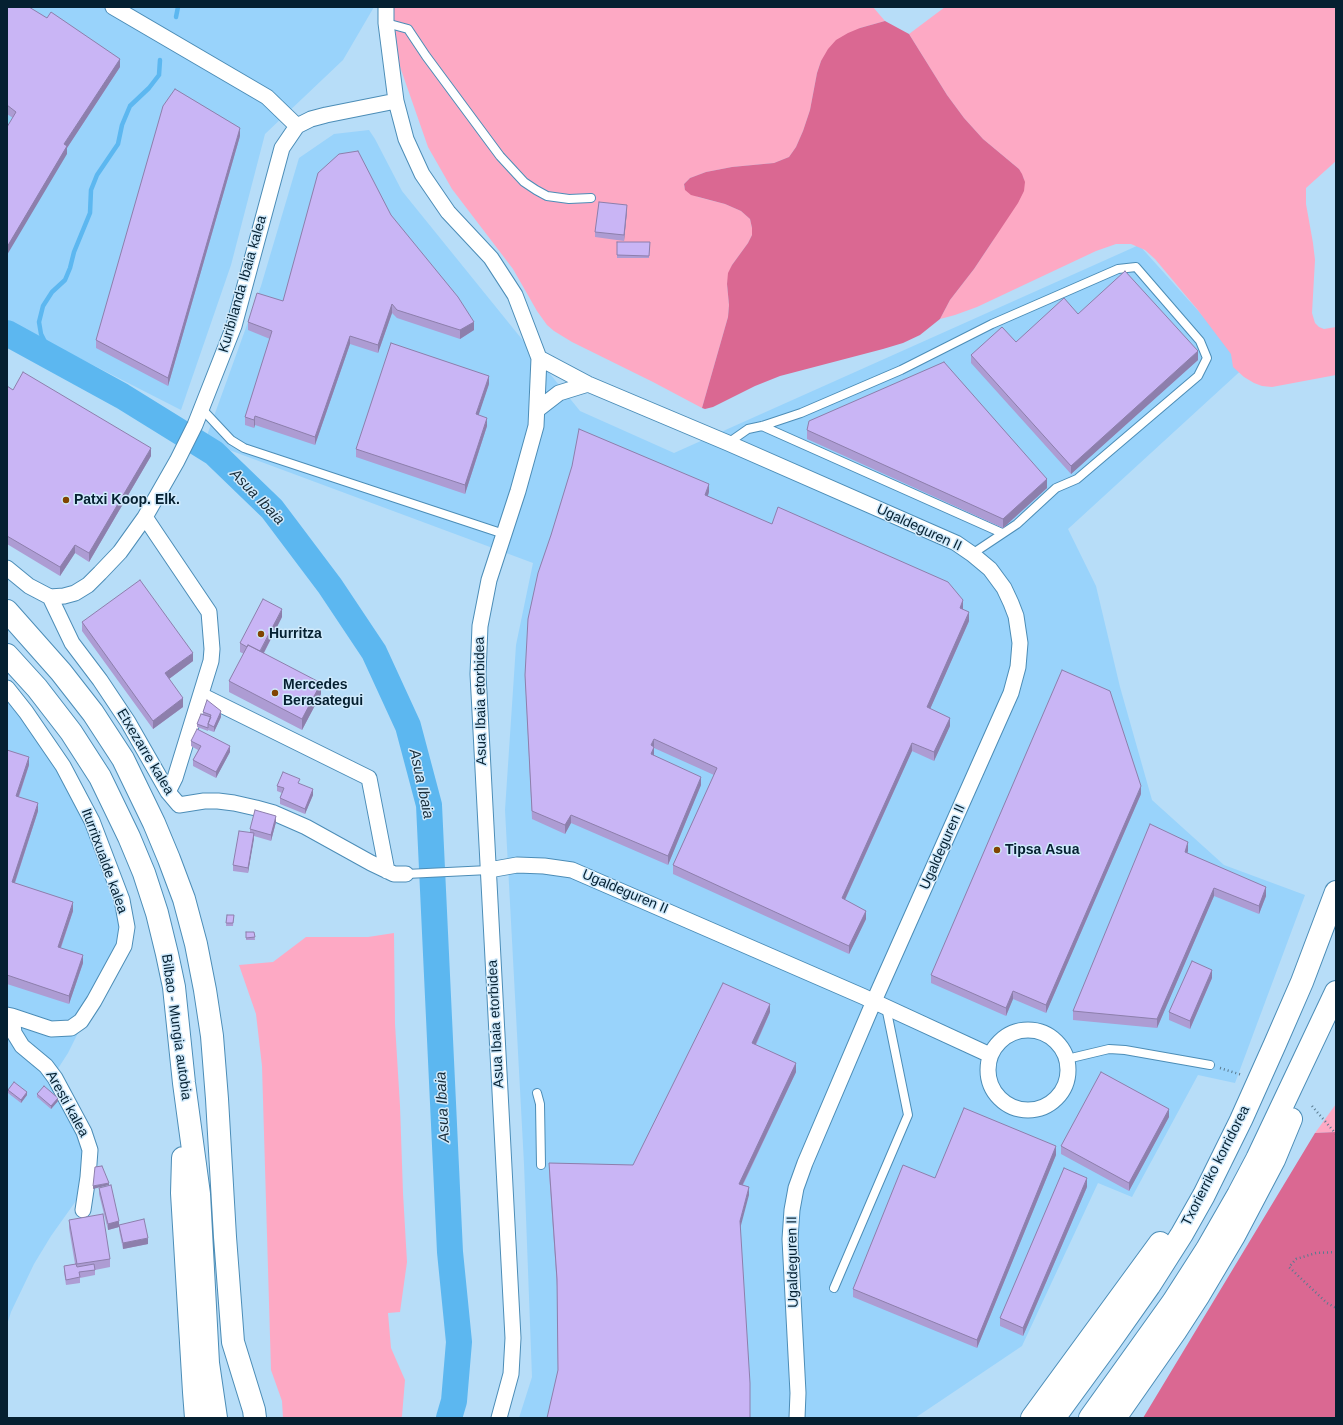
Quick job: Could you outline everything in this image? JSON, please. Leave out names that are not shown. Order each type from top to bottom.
[{"type":"highway","points":[[7,611],[61,672],[93,713],[123,759],[154,823],[184,899],[196,944],[212,1036],[225,1237],[240,1418]]},
{"type":"highway","name":"Bilbao - Mungia autobia","points":[[7,655],[37,688],[71,732],[96,770],[129,837],[141,866],[157,913],[174,987],[184,1083],[199,1194],[208,1363],[216,1418]]},
{"type":"highway","name":"Txorierriko korridorea","points":[[1054,1418],[1132,1310],[1182,1234],[1204,1195],[1241,1120],[1302,982],[1336,892]]},
{"type":"highway","points":[[1090,1418],[1173,1302],[1238,1195],[1257,1159],[1335,994]]},
{"type":"highway","points":[[1115,1418],[1154,1364],[1199,1295],[1234,1236],[1267,1174],[1306,1084],[1335,994]]},
{"type":"highway","points":[[184,1083],[182,1193],[196,1418]]},
{"type":"highway","points":[[1032,1418],[1159,1244],[1241,1120]]},
{"type":"highway","points":[[233,1342],[254,1410],[255,1418]]},
{"type":"street","points":[[113,7],[267,97],[297,126],[311,119],[326,115],[396,101]]},
{"type":"street","name":"Asua Ibaia etorbidea","points":[[386,7],[386,23],[396,101],[406,139],[422,174],[448,212],[490,258],[515,295],[539,358],[537,410],[534,433],[518,491],[489,580],[480,626],[478,674],[513,1338],[511,1374],[499,1418]]},
{"type":"street","name":"Kuribilanda Ibaia kalea","points":[[50,597],[64,596],[75,593],[88,585],[120,552],[145,516],[177,461],[202,409],[234,326],[282,148],[297,126]]},
{"type":"street","name":"Ugaldeguren II","points":[[539,358],[588,384],[728,443],[956,543],[990,569],[1004,588],[1016,616],[1020,643],[1018,667],[1010,693],[880,1004],[805,1163],[796,1188],[792,1210],[790,1239],[798,1393],[797,1418]]},
{"type":"street","points":[[537,410],[559,393],[588,384]]},
{"type":"street","points":[[145,516],[209,612],[212,661],[175,778],[168,792]]},
{"type":"street","points":[[7,568],[28,586],[50,597]]},
{"type":"street","name":"Etxezarre kalea","points":[[50,597],[72,644],[100,680],[128,722],[168,792],[179,805],[204,801],[218,801],[234,803],[274,813],[306,827],[387,871],[394,874],[406,874]]},
{"type":"street","name":"Iturritxualde kalea","points":[[7,688],[26,712],[63,766],[92,821],[122,900],[127,927],[124,946],[94,1000],[81,1020],[71,1028],[51,1029],[10,1016]]},
{"type":"street","points":[[201,695],[369,778],[387,871]]},
{"type":"street","name":"Ugaldeguren II","points":[[489,870],[517,865],[544,866],[572,870],[880,1004],[990,1056]]},
{"type":"street","name":"Aresti kalea","points":[[10,1016],[14,1033],[22,1046],[46,1066],[55,1078],[84,1132],[90,1150],[83,1210]]},
{"type":"street","points":[[1030,1029],[1042,1032],[1053,1038],[1062,1047],[1067,1059],[1069,1073],[1065,1086],[1058,1098],[1047,1106],[1033,1110],[1020,1110],[1007,1104],[996,1095],[990,1083],[987,1069],[990,1056],[996,1044],[1006,1036],[1017,1031],[1030,1029]]},
{"type":"lane","points":[[386,23],[408,29],[434,68],[496,150],[524,182],[547,196],[569,199],[591,198]]},
{"type":"lane","points":[[728,443],[748,429],[801,413],[900,370],[992,324],[1118,269],[1136,267],[1200,341],[1207,358],[1198,376],[1077,479],[1056,488],[1017,524],[972,554]]},
{"type":"lane","points":[[202,409],[231,440],[244,448],[504,534]]},
{"type":"lane","points":[[762,426],[1002,533]]},
{"type":"lane","name":"Ugaldeguren II","points":[[406,874],[489,870]]},
{"type":"lane","points":[[834,1288],[908,1115],[880,1004]]},
{"type":"lane","points":[[1067,1059],[1114,1049],[1210,1065]]},
{"type":"lane","points":[[537,1093],[540,1104],[541,1165]]},
{"type":"path","points":[[1210,1065],[1244,1075]]},
{"type":"path","points":[[1312,1106],[1336,1134]]},
{"type":"path","points":[[1336,1252],[1316,1253],[1296,1259],[1289,1267],[1327,1303],[1336,1308]]},
{"type":"shaded area","points":[[7,7],[374,7],[343,60],[265,134],[231,265],[181,410],[38,337],[7,323]]},
{"type":"shaded area","points":[[390,7],[873,7],[885,21],[860,28],[821,61],[817,73],[810,110],[803,131],[796,147],[789,157],[774,163],[732,167],[706,172],[690,178],[684,184],[684,187],[698,197],[725,204],[741,211],[750,219],[752,228],[752,235],[748,243],[732,265],[727,284],[729,305],[728,317],[702,408],[572,342],[547,325],[537,311],[513,269],[452,189],[428,147],[398,61]]},
{"type":"shaded area","points":[[945,7],[1336,7],[1336,161],[1306,188],[1306,204],[1315,260],[1312,313],[1315,323],[1319,327],[1324,329],[1336,327],[1336,375],[1272,387],[1262,386],[1244,377],[1233,367],[1231,354],[1197,309],[1155,259],[1145,250],[1131,244],[1116,244],[1096,251],[977,307],[940,319],[950,300],[974,269],[992,242],[1024,179],[1019,169],[983,139],[964,118],[947,95],[909,34]]},
{"type":"shaded area","points":[[885,21],[909,34],[947,95],[964,118],[983,139],[1019,169],[1025,182],[1024,191],[1018,203],[974,269],[950,300],[940,319],[920,335],[903,343],[883,349],[780,376],[755,386],[713,407],[705,409],[702,408],[728,317],[728,273],[748,243],[752,235],[752,228],[750,219],[741,211],[725,204],[691,195],[685,190],[684,184],[690,178],[706,172],[732,167],[774,163],[789,157],[796,147],[803,131],[810,110],[817,73],[821,61],[828,49],[836,40],[848,33]]},
{"type":"shaded area","points":[[369,130],[402,191],[580,411],[674,453],[1139,245],[1247,365],[1068,529],[1096,586],[1120,687],[1152,800],[1224,865],[1305,895],[1235,1083],[1198,1075],[1132,1197],[1098,1183],[1022,1346],[915,1418],[519,1418],[532,1377],[524,1164],[505,810],[516,645],[533,563],[205,441],[261,286],[299,158],[334,134]]},
{"type":"shaded area","points":[[7,687],[63,766],[127,927],[94,1001],[68,1053],[50,1081],[82,1140],[84,1161],[78,1198],[51,1236],[34,1264],[11,1312],[7,1325]]},
{"type":"shaded area","points":[[394,933],[395,1024],[407,1262],[400,1312],[388,1313],[391,1348],[405,1380],[402,1416],[401,1418],[283,1418],[282,1401],[271,1370],[262,1066],[256,1014],[239,965],[273,962],[306,937],[368,937]]},
{"type":"shaded area","points":[[1336,1104],[1336,1132],[1315,1133]]},
{"type":"shaded area","points":[[1336,1132],[1336,1418],[1143,1418],[1315,1133]]},
{"type":"building","points":[[7,7],[29,7],[47,18],[51,12],[120,59],[64,144],[67,146],[7,247],[7,127],[16,112],[7,105]]},
{"type":"building","points":[[175,89],[240,128],[168,378],[96,340],[163,106]]},
{"type":"building","points":[[358,151],[391,215],[458,297],[474,322],[460,330],[397,310],[392,304],[378,345],[350,336],[315,437],[255,416],[254,420],[245,417],[272,331],[248,322],[257,293],[283,301],[318,173],[339,154]]},
{"type":"building","points":[[599,202],[627,205],[624,235],[595,232]]},
{"type":"building","points":[[617,242],[650,242],[649,256],[617,255]]},
{"type":"building","points":[[1125,271],[1198,351],[1071,466],[971,355],[1002,327],[1016,342],[1064,298],[1078,314]]},
{"type":"building","points":[[391,343],[489,376],[476,414],[487,418],[465,485],[356,449]]},
{"type":"building","points":[[944,362],[1047,479],[1003,519],[807,430],[809,421]]},
{"type":"building","name":"Patxi Koop. Elk.","points":[[23,372],[151,448],[89,553],[75,545],[60,567],[7,536],[7,386],[13,390]]},
{"type":"building","points":[[579,429],[709,484],[705,495],[772,524],[778,507],[948,582],[963,600],[960,608],[969,612],[927,707],[950,718],[934,752],[912,743],[842,898],[866,911],[849,946],[673,865],[717,768],[654,739],[651,745],[654,747],[651,754],[701,777],[668,856],[571,815],[565,825],[532,811],[525,675],[528,619],[538,573],[572,466]]},
{"type":"building","points":[[140,580],[193,653],[165,673],[183,698],[153,721],[82,622]]},
{"type":"building","name":"Hurritza","points":[[263,599],[282,609],[260,651],[240,643]]},
{"type":"building","name":"Mercedes Berasategui","points":[[248,645],[321,683],[302,719],[229,681]]},
{"type":"building","points":[[1062,670],[1110,691],[1141,786],[1046,1005],[1013,991],[1006,1008],[931,975]]},
{"type":"building","points":[[207,700],[221,711],[214,727],[208,724],[211,715],[203,712]]},
{"type":"building","points":[[201,714],[211,717],[208,728],[197,724]]},
{"type":"building","points":[[197,729],[230,746],[216,772],[193,760],[201,746],[191,741]]},
{"type":"building","points":[[7,750],[29,757],[16,796],[38,803],[12,882],[73,902],[58,947],[83,955],[69,996],[7,975]]},
{"type":"building","points":[[283,772],[300,779],[298,783],[313,789],[305,809],[280,798],[284,788],[277,786]]},
{"type":"building","points":[[255,810],[276,816],[271,835],[250,829]]},
{"type":"building","points":[[1150,824],[1188,842],[1185,852],[1266,887],[1259,906],[1214,888],[1157,1019],[1073,1011]]},
{"type":"building","points":[[239,831],[254,833],[248,868],[233,865]]},
{"type":"building","points":[[227,915],[234,915],[233,923],[226,923]]},
{"type":"building","points":[[246,932],[254,932],[255,937],[246,938]]},
{"type":"building","points":[[1192,961],[1212,970],[1190,1021],[1169,1012]]},
{"type":"building","points":[[723,983],[770,1004],[752,1043],[796,1063],[739,1184],[749,1187],[740,1221],[750,1383],[750,1418],[547,1418],[558,1370],[557,1279],[549,1163],[633,1165]]},
{"type":"building","points":[[1101,1072],[1169,1109],[1129,1183],[1061,1146]]},
{"type":"building","points":[[14,1082],[27,1092],[21,1100],[8,1090]]},
{"type":"building","points":[[44,1086],[58,1098],[51,1106],[37,1094]]},
{"type":"building","points":[[964,1108],[1056,1146],[977,1340],[853,1289],[903,1165],[935,1178]]},
{"type":"building","points":[[102,1166],[109,1183],[93,1186],[95,1167]]},
{"type":"building","points":[[1064,1168],[1087,1178],[1023,1328],[1000,1318]]},
{"type":"building","points":[[111,1185],[119,1221],[108,1224],[99,1188]]},
{"type":"building","points":[[103,1214],[110,1259],[77,1264],[69,1220]]},
{"type":"building","points":[[144,1219],[148,1238],[123,1243],[119,1225]]},
{"type":"building","points":[[76,1264],[77,1267],[94,1264],[95,1270],[79,1272],[80,1277],[66,1280],[64,1266]]},
{"type":"waterway","points":[[176,17],[178,7]]},
{"type":"waterway","points":[[53,358],[41,334],[39,322],[43,306],[52,292],[65,280],[74,252],[90,213],[91,190],[97,175],[118,144],[122,125],[130,106],[149,88],[159,75],[160,60]]},
{"type":"waterway","name":"Asua Ibaia","points":[[7,333],[122,396],[214,453],[272,509],[330,586],[374,652],[408,726],[429,805],[450,1252],[459,1342],[454,1401],[449,1418]]},
{"type":"place","name":"Patxi Koop. Elk.","points":[[66,500]]},
{"type":"place","name":"Hurritza","points":[[261,634]]},
{"type":"place","name":"Mercedes Berasategui","points":[[275,693]]},
{"type":"place","name":"Tipsa Asua","points":[[997,850]]}]
